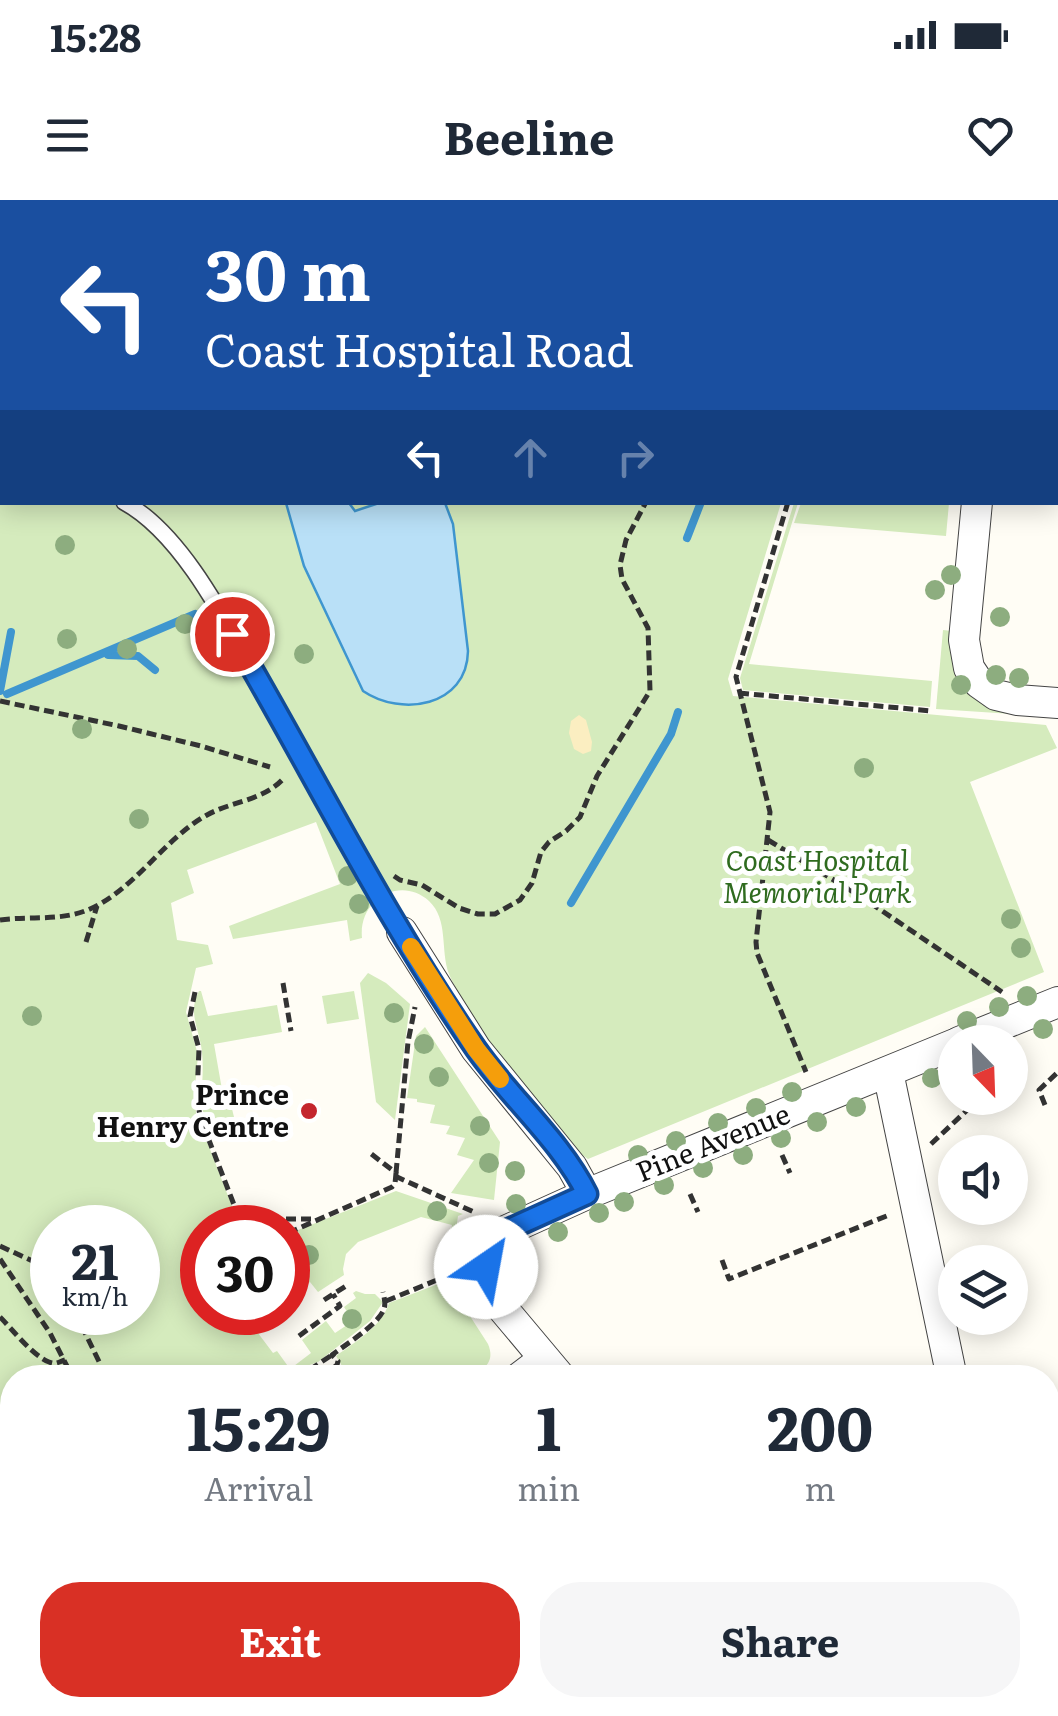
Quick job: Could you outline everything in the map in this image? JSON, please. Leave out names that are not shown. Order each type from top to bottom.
[{"type":"street","points":[[976,505],[964,640],[969,668],[982,686],[996,695],[1058,703]]},
{"type":"street","points":[[402,932],[476,1049],[572,1167],[587,1194]]},
{"type":"street","name":"Pine Avenue","points":[[1001,1025],[1058,1002]]},
{"type":"street","name":"Pine Avenue","points":[[551,1365],[493,1293],[487,1276],[488,1260],[503,1232],[938,1051]]},
{"type":"street","points":[[888,1072],[949,1365]]},
{"type":"lane","points":[[128,505],[164,535],[205,588],[402,932]]},
{"type":"path","points":[[390,872],[400,880],[422,885],[459,908],[495,914],[520,900],[532,882],[540,852],[580,816],[604,764],[650,690],[648,628],[622,579],[620,565],[626,540],[644,505]]},
{"type":"path","points":[[787,505],[736,677],[770,806],[756,948],[806,1072]]},
{"type":"path","points":[[739,693],[932,711]]},
{"type":"path","points":[[1,702],[119,726],[270,766]]},
{"type":"path","points":[[0,920],[80,913],[98,906],[206,815],[274,789],[284,778]]},
{"type":"path","points":[[768,840],[860,896],[1002,992]]},
{"type":"path","points":[[86,942],[98,906]]},
{"type":"path","points":[[283,983],[291,1030]]},
{"type":"path","points":[[194,992],[190,1016],[199,1048],[200,1117],[235,1205]]},
{"type":"path","points":[[310,1223],[388,1191],[395,1184],[408,1042],[415,1008]]},
{"type":"path","points":[[1046,1106],[1039,1090],[1058,1072]]},
{"type":"path","points":[[924,1150],[962,1115]]},
{"type":"path","points":[[370,1154],[396,1174],[476,1212]]},
{"type":"path","points":[[782,1156],[790,1173]]},
{"type":"path","points":[[690,1194],[698,1212]]},
{"type":"path","points":[[722,1260],[730,1279],[897,1212]]},
{"type":"path","points":[[310,1220],[319,1219]]},
{"type":"path","points":[[0,1246],[30,1260]]},
{"type":"path","points":[[0,1259],[43,1321],[66,1365]]},
{"type":"path","points":[[385,1301],[437,1280],[454,1280]]},
{"type":"path","points":[[324,1300],[349,1284]]},
{"type":"path","points":[[317,1365],[367,1328],[383,1310],[383,1292]]},
{"type":"path","points":[[299,1336],[339,1307],[333,1294]]},
{"type":"path","points":[[0,1317],[47,1362],[64,1360]]},
{"type":"path","points":[[86,1335],[102,1365]]},
{"type":"path","points":[[332,1355],[338,1365]]},
{"type":"green space","name":"Coast Hospital Memorial Park","points":[[0,505],[780,505],[728,679],[733,696],[1046,725],[1057,748],[970,782],[1044,972],[588,1159],[526,1089],[475,1021],[449,974],[442,926],[429,901],[406,890],[383,896],[367,913],[362,938],[350,941],[347,920],[233,939],[229,926],[340,884],[316,822],[187,870],[194,893],[171,903],[177,940],[208,945],[213,964],[196,968],[186,1012],[198,1055],[196,1113],[232,1205],[180,1205],[180,1335],[260,1335],[287,1365],[0,1365]]},
{"type":"green space","points":[[793,505],[797,505],[749,664],[932,681],[930,707],[743,690],[740,678]]},
{"type":"green space","points":[[800,505],[949,505],[946,536],[794,523]]},
{"type":"green space","points":[[943,630],[952,631],[1012,714],[936,709]]},
{"type":"green space","points":[[368,973],[410,1004],[395,1120],[376,1102],[360,983]]},
{"type":"green space","points":[[199,991],[208,1016],[277,1005],[282,1032],[214,1044],[224,1101],[230,1101],[235,1121],[208,1130],[202,1101],[202,1052],[194,1014]]},
{"type":"green space","points":[[354,991],[359,1019],[327,1024],[322,996]]},
{"type":"green space","points":[[425,1027],[500,1142],[494,1200],[451,1193],[474,1160],[457,1155],[465,1138],[446,1134],[450,1126],[430,1123],[435,1105],[407,1098],[416,1036]]},
{"type":"green space","points":[[396,1191],[463,1214],[458,1216],[452,1259],[447,1258],[452,1225],[421,1217],[358,1242],[346,1254],[344,1275],[318,1292],[310,1282],[310,1225]]},
{"type":"green space","points":[[438,1284],[450,1285],[488,1344],[488,1363],[341,1365],[336,1356],[374,1326],[389,1303]]},
{"type":"green space","points":[[353,1293],[375,1294],[383,1302],[370,1321],[318,1362],[295,1365],[311,1353],[302,1340],[326,1321],[335,1333],[353,1321],[344,1307],[356,1298]]},
{"type":"sand","points":[[579,715],[586,720],[592,742],[591,751],[583,754],[574,749],[569,733],[571,721]]},
{"type":"water","points":[[287,505],[350,505],[355,511],[373,505],[446,505],[453,524],[468,651],[457,685],[429,702],[413,705],[395,704],[363,691],[304,566]]},
{"type":"waterway","points":[[687,538],[700,505]]},
{"type":"waterway","points":[[7,694],[195,614]]},
{"type":"waterway","points":[[0,691],[11,632]]},
{"type":"waterway","points":[[108,655],[138,656],[155,670]]},
{"type":"waterway","points":[[571,903],[671,734],[678,712]]},
{"type":"slow traffic","points":[[411,947],[476,1049],[500,1079]]},
{"type":"place","name":"Prince Henry Centre","points":[[309,1111]]},
{"type":"route","points":[[232,634],[402,932],[476,1049],[572,1167],[587,1194],[503,1232],[491,1249],[486,1267]]}]
